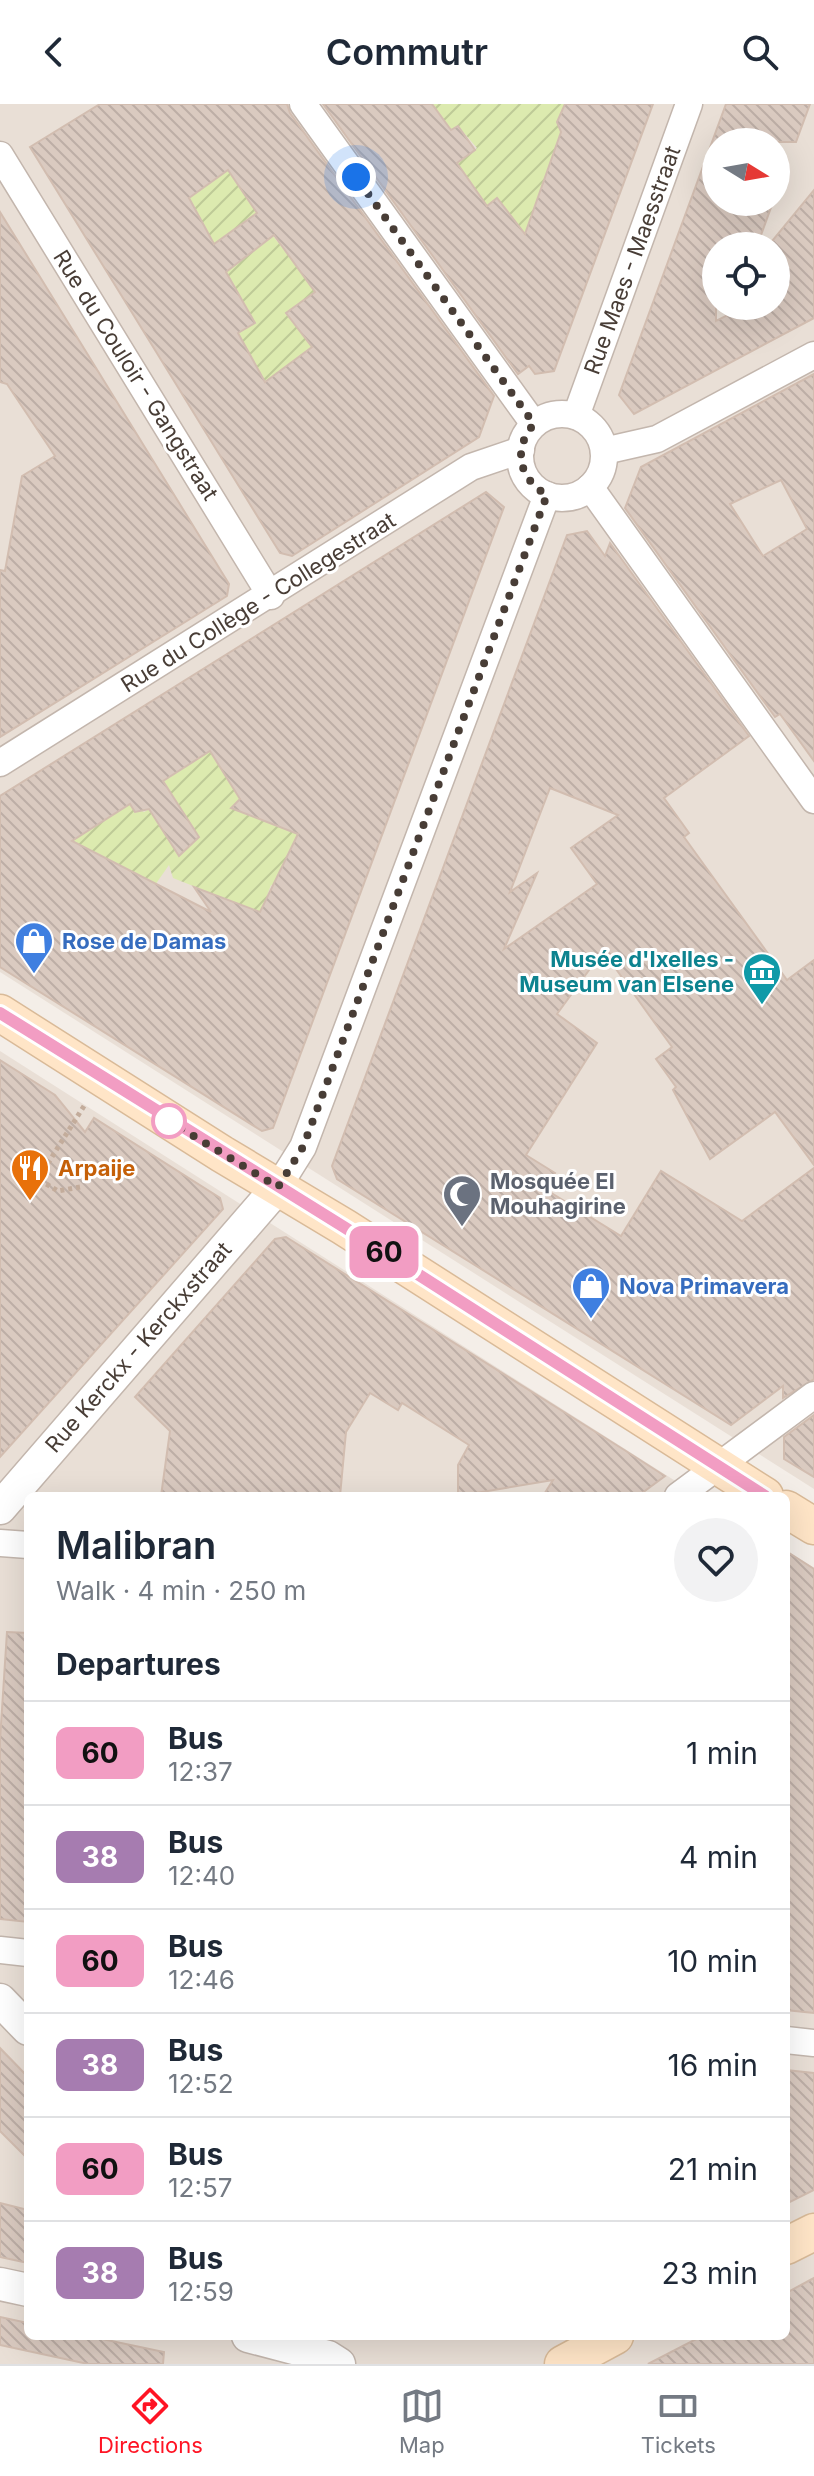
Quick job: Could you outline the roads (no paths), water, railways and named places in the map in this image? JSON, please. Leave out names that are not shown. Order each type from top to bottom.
[{"type":"main road","points":[[0,1013],[759,1492]]},
{"type":"main road","points":[[790,1511],[814,1526]]},
{"type":"main road","points":[[790,2244],[814,2232]]},
{"type":"street","points":[[303,104],[534,424]]},
{"type":"street","name":"Rue Maes - Maesstraat","points":[[576,416],[689,104]]},
{"type":"street","name":"Rue du Couloir - Gangstraat","points":[[0,155],[271,596]]},
{"type":"street","points":[[604,451],[657,439],[814,355]]},
{"type":"street","points":[[554,414],[576,416],[595,430],[604,451],[599,477],[590,487],[569,497],[547,495],[526,477],[521,450],[534,424],[554,414]]},
{"type":"street","name":"Rue du Collège - Collegestraat","points":[[0,763],[271,596],[471,467],[521,450]]},
{"type":"street","points":[[590,487],[814,800]]},
{"type":"street","points":[[278,1187],[303,1147],[547,495]]},
{"type":"street","name":"Rue Kerckx - Kerckxstraat","points":[[0,1508],[278,1187]]},
{"type":"street","points":[[683,1492],[814,1395]]},
{"type":"street","points":[[0,1543],[24,1545]]},
{"type":"street","points":[[0,1950],[24,1953]]},
{"type":"street","points":[[0,2000],[24,2025]]},
{"type":"street","points":[[790,2040],[814,2043]]},
{"type":"street","points":[[0,2284],[24,2289]]},
{"type":"street","points":[[275,2340],[328,2357],[339,2364]]},
{"type":"place","name":"Rose de Damas","points":[[34,975]]},
{"type":"place","name":"Musée d'Ixelles - Museum van Elsene","points":[[762,1006]]},
{"type":"place","name":"Arpaije","points":[[30,1202]]},
{"type":"place","name":"Mosquée El Mouhagirine","points":[[462,1228]]},
{"type":"place","name":"Nova Primavera","points":[[591,1320]]}]
